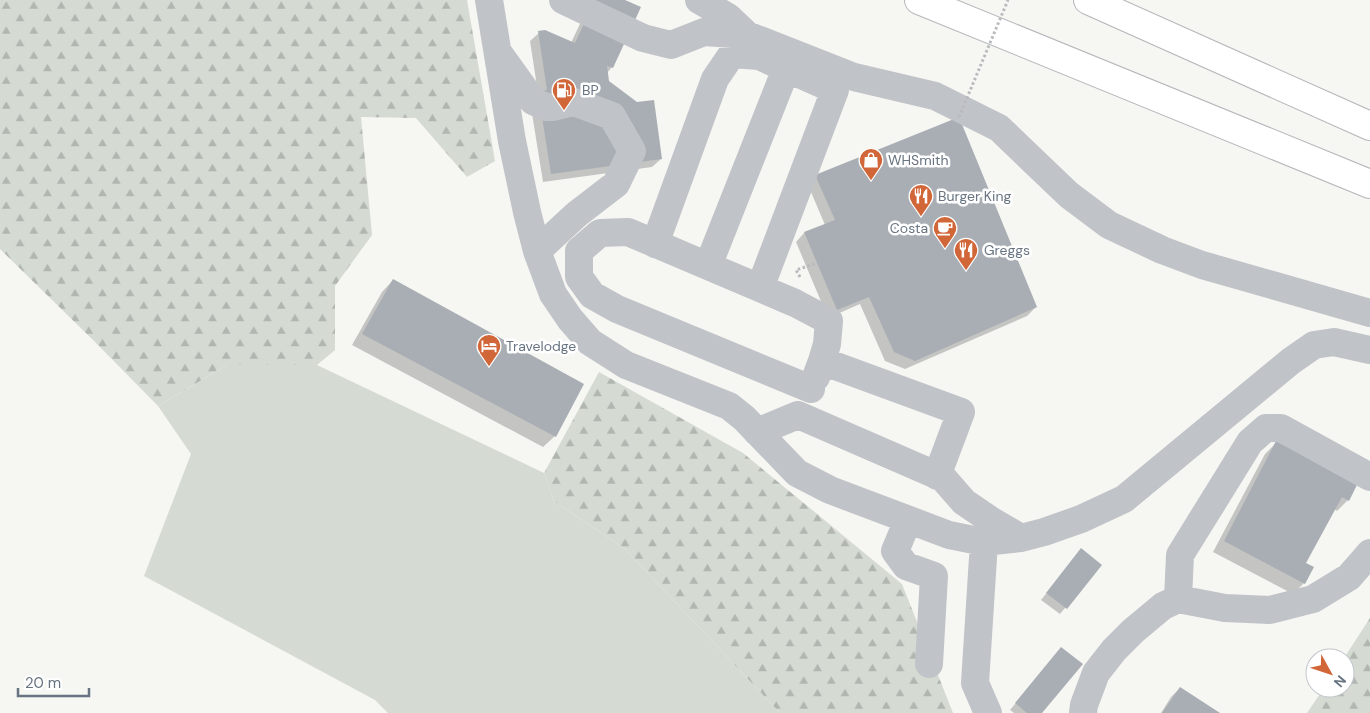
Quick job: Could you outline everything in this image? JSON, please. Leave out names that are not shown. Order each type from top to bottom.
[{"type":"highway","points":[[919,0],[1370,184]]},
{"type":"highway","points":[[1088,0],[1370,126]]},
{"type":"lane","points":[[488,0],[512,141],[537,251],[553,294],[570,319],[590,342],[626,365],[729,406],[744,418],[797,473],[830,490],[949,534],[984,542],[1021,538],[1082,520],[1124,499],[1291,361],[1314,345],[1334,342],[1370,350]]},
{"type":"lane","points":[[563,0],[643,38],[671,45],[704,32],[747,35],[854,77],[935,96],[999,128],[1068,195],[1110,225],[1162,250],[1202,265],[1370,313]]},
{"type":"lane","points":[[698,0],[728,17],[747,35]]},
{"type":"lane","points":[[497,49],[533,100],[552,108],[574,102],[612,116],[632,151],[616,184],[577,214],[537,251]]},
{"type":"lane","points":[[655,244],[715,79],[732,54],[759,56],[835,90],[760,288]]},
{"type":"lane","points":[[708,266],[786,69]]},
{"type":"lane","points":[[602,195],[628,232]]},
{"type":"lane","points":[[757,432],[798,415],[811,389],[822,361],[827,344],[829,321],[795,303],[628,232],[600,233],[579,252],[579,277],[592,295],[617,309],[811,389]]},
{"type":"lane","points":[[822,361],[961,412],[937,476]]},
{"type":"lane","points":[[798,415],[943,478],[964,502],[1021,538]]},
{"type":"lane","points":[[1178,599],[1180,555],[1250,442],[1266,428],[1280,428],[1370,477]]},
{"type":"lane","points":[[908,520],[896,551],[906,566],[934,576],[929,664]]},
{"type":"lane","points":[[984,542],[975,683],[988,713]]},
{"type":"lane","points":[[1084,713],[1084,705],[1096,673],[1132,631],[1146,622],[1164,606],[1178,599],[1225,608],[1270,610],[1312,599],[1349,577],[1370,553]]},
{"type":"path","points":[[959,117],[1008,0]]},
{"type":"green space","points":[[0,0],[467,0],[495,161],[467,177],[416,118],[361,117],[372,235],[335,286],[335,350],[317,365],[227,365],[158,406],[0,249]]},
{"type":"green space","points":[[227,365],[317,365],[544,473],[554,501],[625,549],[780,713],[388,713],[375,700],[144,576],[191,454],[158,406]]},
{"type":"green space","points":[[599,372],[743,453],[902,584],[953,713],[780,713],[625,549],[554,501],[544,473]]},
{"type":"green space","points":[[1370,618],[1370,713],[1307,713],[1317,698],[1355,698],[1355,648],[1350,648]]},
{"type":"building","points":[[595,0],[625,0],[641,7],[613,68],[607,66],[609,81],[637,102],[654,100],[662,159],[551,174],[538,91],[547,90],[538,31],[545,30],[575,43]]},
{"type":"building","points":[[959,117],[1037,307],[915,361],[894,352],[869,297],[837,310],[804,232],[835,220],[815,175]]},
{"type":"building","name":"Travelodge","points":[[393,279],[584,384],[556,437],[362,334]]},
{"type":"building","points":[[1276,441],[1358,483],[1349,501],[1342,497],[1306,563],[1314,567],[1305,584],[1224,541]]},
{"type":"building","points":[[1081,548],[1102,565],[1067,609],[1046,593]]},
{"type":"building","points":[[1061,647],[1083,664],[1042,713],[1027,713],[1015,703]]},
{"type":"building","points":[[1180,687],[1220,713],[1162,713]]},
{"type":"place","name":"BP","points":[[564,111]]},
{"type":"place","name":"WHSmith","points":[[871,181]]},
{"type":"place","name":"Burger King","points":[[921,217]]},
{"type":"place","name":"Costa","points":[[945,249]]},
{"type":"place","name":"Greggs","points":[[966,271]]},
{"type":"place","name":"Travelodge","points":[[489,367]]}]
